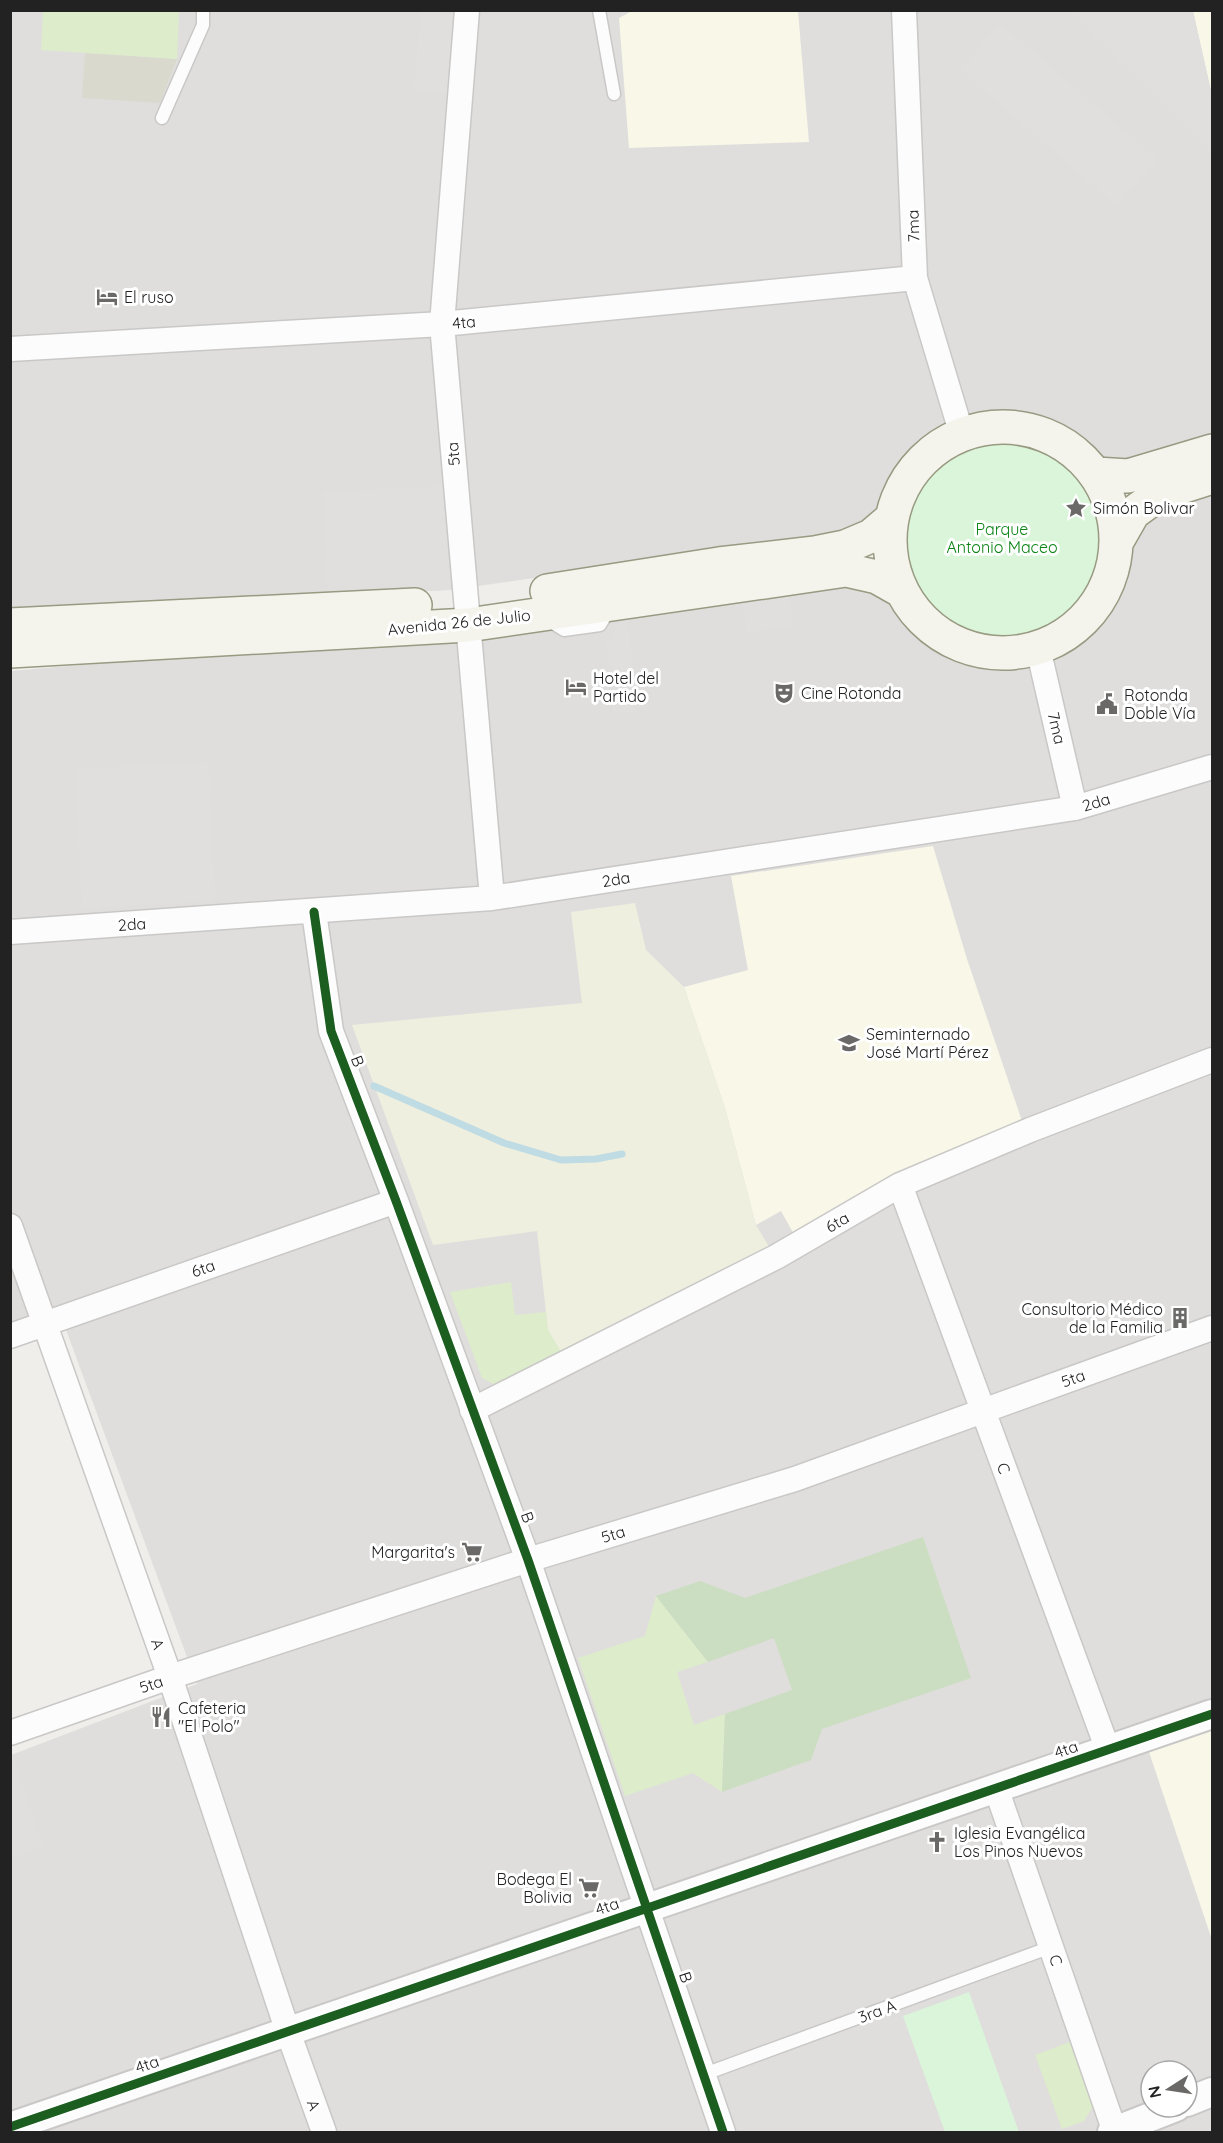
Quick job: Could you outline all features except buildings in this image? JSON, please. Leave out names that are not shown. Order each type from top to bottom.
[{"type":"main road","points":[[1117,541],[1111,504],[1095,474],[1073,450],[1044,434],[1011,426],[978,429],[949,440],[921,461],[902,488],[891,519],[890,553],[900,590],[922,621],[953,643],[990,654],[1028,652],[1063,638],[1092,612],[1110,579],[1117,541],[1133,513],[1159,494],[1212,477]]},
{"type":"main road","points":[[1095,474],[1128,476],[1212,451]]},
{"type":"main road","name":"Avenida 26 de Julio","points":[[10,651],[467,614],[719,564],[815,553],[845,547],[871,536],[891,519]]},
{"type":"main road","name":"Avenida 26 de Julio","points":[[10,625],[467,614],[539,615],[846,570],[876,577],[900,590]]},
{"type":"street","name":"5ta","points":[[467,10],[442,324],[492,898]]},
{"type":"street","name":"7ma","points":[[904,10],[915,278],[962,435]]},
{"type":"street","name":"4ta","points":[[10,349],[442,324],[915,278]]},
{"type":"street","name":"7ma","points":[[1038,648],[1075,808]]},
{"type":"street","name":"2da","points":[[10,932],[492,898],[1075,808],[1212,767]]},
{"type":"street","name":"B","points":[[314,912],[331,1031],[528,1560],[723,2133]]},
{"type":"street","name":"6ta","points":[[472,1410],[776,1257],[900,1185],[1030,1130],[1212,1060]]},
{"type":"street","name":"C","points":[[900,1185],[1108,1750]]},
{"type":"street","name":"6ta","points":[[10,1336],[396,1201]]},
{"type":"street","name":"A","points":[[10,1226],[170,1677],[324,2133]]},
{"type":"street","name":"5ta","points":[[10,1733],[170,1677],[528,1560],[795,1479],[1212,1328]]},
{"type":"street","name":"4ta","points":[[10,2127],[1212,1714]]},
{"type":"street","name":"C","points":[[996,1788],[1114,2132]]},
{"type":"street","points":[[1114,2132],[1146,2119]]},
{"type":"lane","points":[[162,118],[203,25],[203,10]]},
{"type":"lane","points":[[599,10],[614,94]]},
{"type":"lane","name":"3ra A","points":[[702,2075],[1051,1947]]},
{"type":"shaded area","points":[[10,11],[1212,11],[1212,437],[1138,462],[1105,463],[1075,434],[1036,417],[995,414],[970,420],[945,430],[919,447],[894,480],[874,516],[856,528],[834,535],[450,590],[11,608]]},
{"type":"shaded area","points":[[420,11],[467,16],[460,95],[414,91]]},
{"type":"shaded area","points":[[632,11],[798,11],[809,142],[629,148],[619,18]]},
{"type":"shaded area","points":[[1070,11],[1193,11],[1212,96],[1212,152]]},
{"type":"shaded area","points":[[1193,11],[1212,11],[1212,95]]},
{"type":"shaded area","points":[[1000,23],[1157,159],[1117,206],[960,70]]},
{"type":"shaded area","points":[[85,53],[177,59],[160,103],[82,98]]},
{"type":"shaded area","points":[[445,486],[450,590],[328,595],[323,492]]},
{"type":"shaded area","points":[[1212,496],[1212,2132],[11,2132],[11,1755],[197,1684],[59,1311],[11,1325],[11,671],[481,631],[847,585],[870,591],[886,599],[922,635],[953,655],[988,666],[1025,665],[1060,654],[1091,633],[1114,604],[1135,545],[1145,525],[1166,509]]},
{"type":"shaded area","points":[[787,578],[794,626],[747,633],[740,585]]},
{"type":"shaded area","points":[[628,612],[636,712],[613,714],[606,642]]},
{"type":"shaded area","points":[[208,762],[216,901],[82,908],[75,769]]},
{"type":"shaded area","name":"Seminternado José Martí Pérez","points":[[933,846],[967,959],[1022,1121],[795,1236],[781,1211],[756,1225],[725,1108],[684,987],[748,970],[731,876]]},
{"type":"shaded area","points":[[1212,1730],[1212,1940],[1149,1752]]},
{"type":"shaded area","points":[[13,1754],[43,1846],[11,1858],[10,1755]]},
{"type":"green space","points":[[43,11],[179,11],[177,59],[41,50]]},
{"type":"green space","name":"Parque Antonio Maceo","points":[[1001,435],[1021,437],[1040,443],[1074,465],[1096,499],[1102,518],[1104,538],[1102,558],[1096,577],[1074,611],[1040,633],[1021,639],[1001,641],[981,639],[962,633],[928,611],[906,577],[900,558],[898,538],[900,518],[906,499],[928,465],[962,443],[981,437]]},
{"type":"green space","points":[[635,903],[646,950],[684,987],[725,1108],[756,1225],[771,1250],[561,1352],[548,1330],[537,1231],[433,1245],[352,1025],[582,1003],[571,912]]},
{"type":"green space","points":[[511,1282],[515,1315],[546,1312],[548,1330],[561,1352],[494,1384],[482,1378],[450,1292]]},
{"type":"green space","points":[[923,1537],[971,1678],[822,1729],[811,1760],[722,1792],[725,1714],[792,1690],[774,1638],[708,1662],[656,1596],[700,1581],[745,1598]]},
{"type":"green space","points":[[656,1596],[708,1662],[677,1672],[694,1725],[725,1714],[722,1792],[693,1773],[625,1796],[578,1658],[645,1636]]},
{"type":"green space","points":[[969,1992],[1019,2132],[945,2132],[903,2016]]},
{"type":"green space","points":[[1075,2040],[1097,2100],[1084,2121],[1062,2129],[1035,2055]]},
{"type":"waterway","points":[[374,1086],[504,1143],[561,1160],[596,1159],[622,1154]]},
{"type":"cycle path","points":[[314,912],[331,1031],[528,1560],[723,2132]]},
{"type":"cycle path","points":[[10,2127],[1212,1714]]},
{"type":"place","name":"El ruso","points":[[107,297]]},
{"type":"place","name":"Simón Bolivar","points":[[1076,508]]},
{"type":"place","name":"Hotel del Partido","points":[[576,687]]},
{"type":"place","name":"Cine Rotonda","points":[[784,693]]},
{"type":"place","name":"Rotonda Doble Vía","points":[[1107,704]]},
{"type":"place","name":"Seminternado José Martí Pérez","points":[[849,1043]]},
{"type":"place","name":"Consultorio Médico de la Familia","points":[[1180,1318]]},
{"type":"place","name":"Margarita's","points":[[472,1552]]},
{"type":"place","name":"Cafeteria \"El Polo\"","points":[[161,1717]]},
{"type":"place","name":"Iglesia Evangélica Los Pinos Nuevos","points":[[937,1842]]},
{"type":"place","name":"Bodega El Bolivia","points":[[589,1888]]}]
